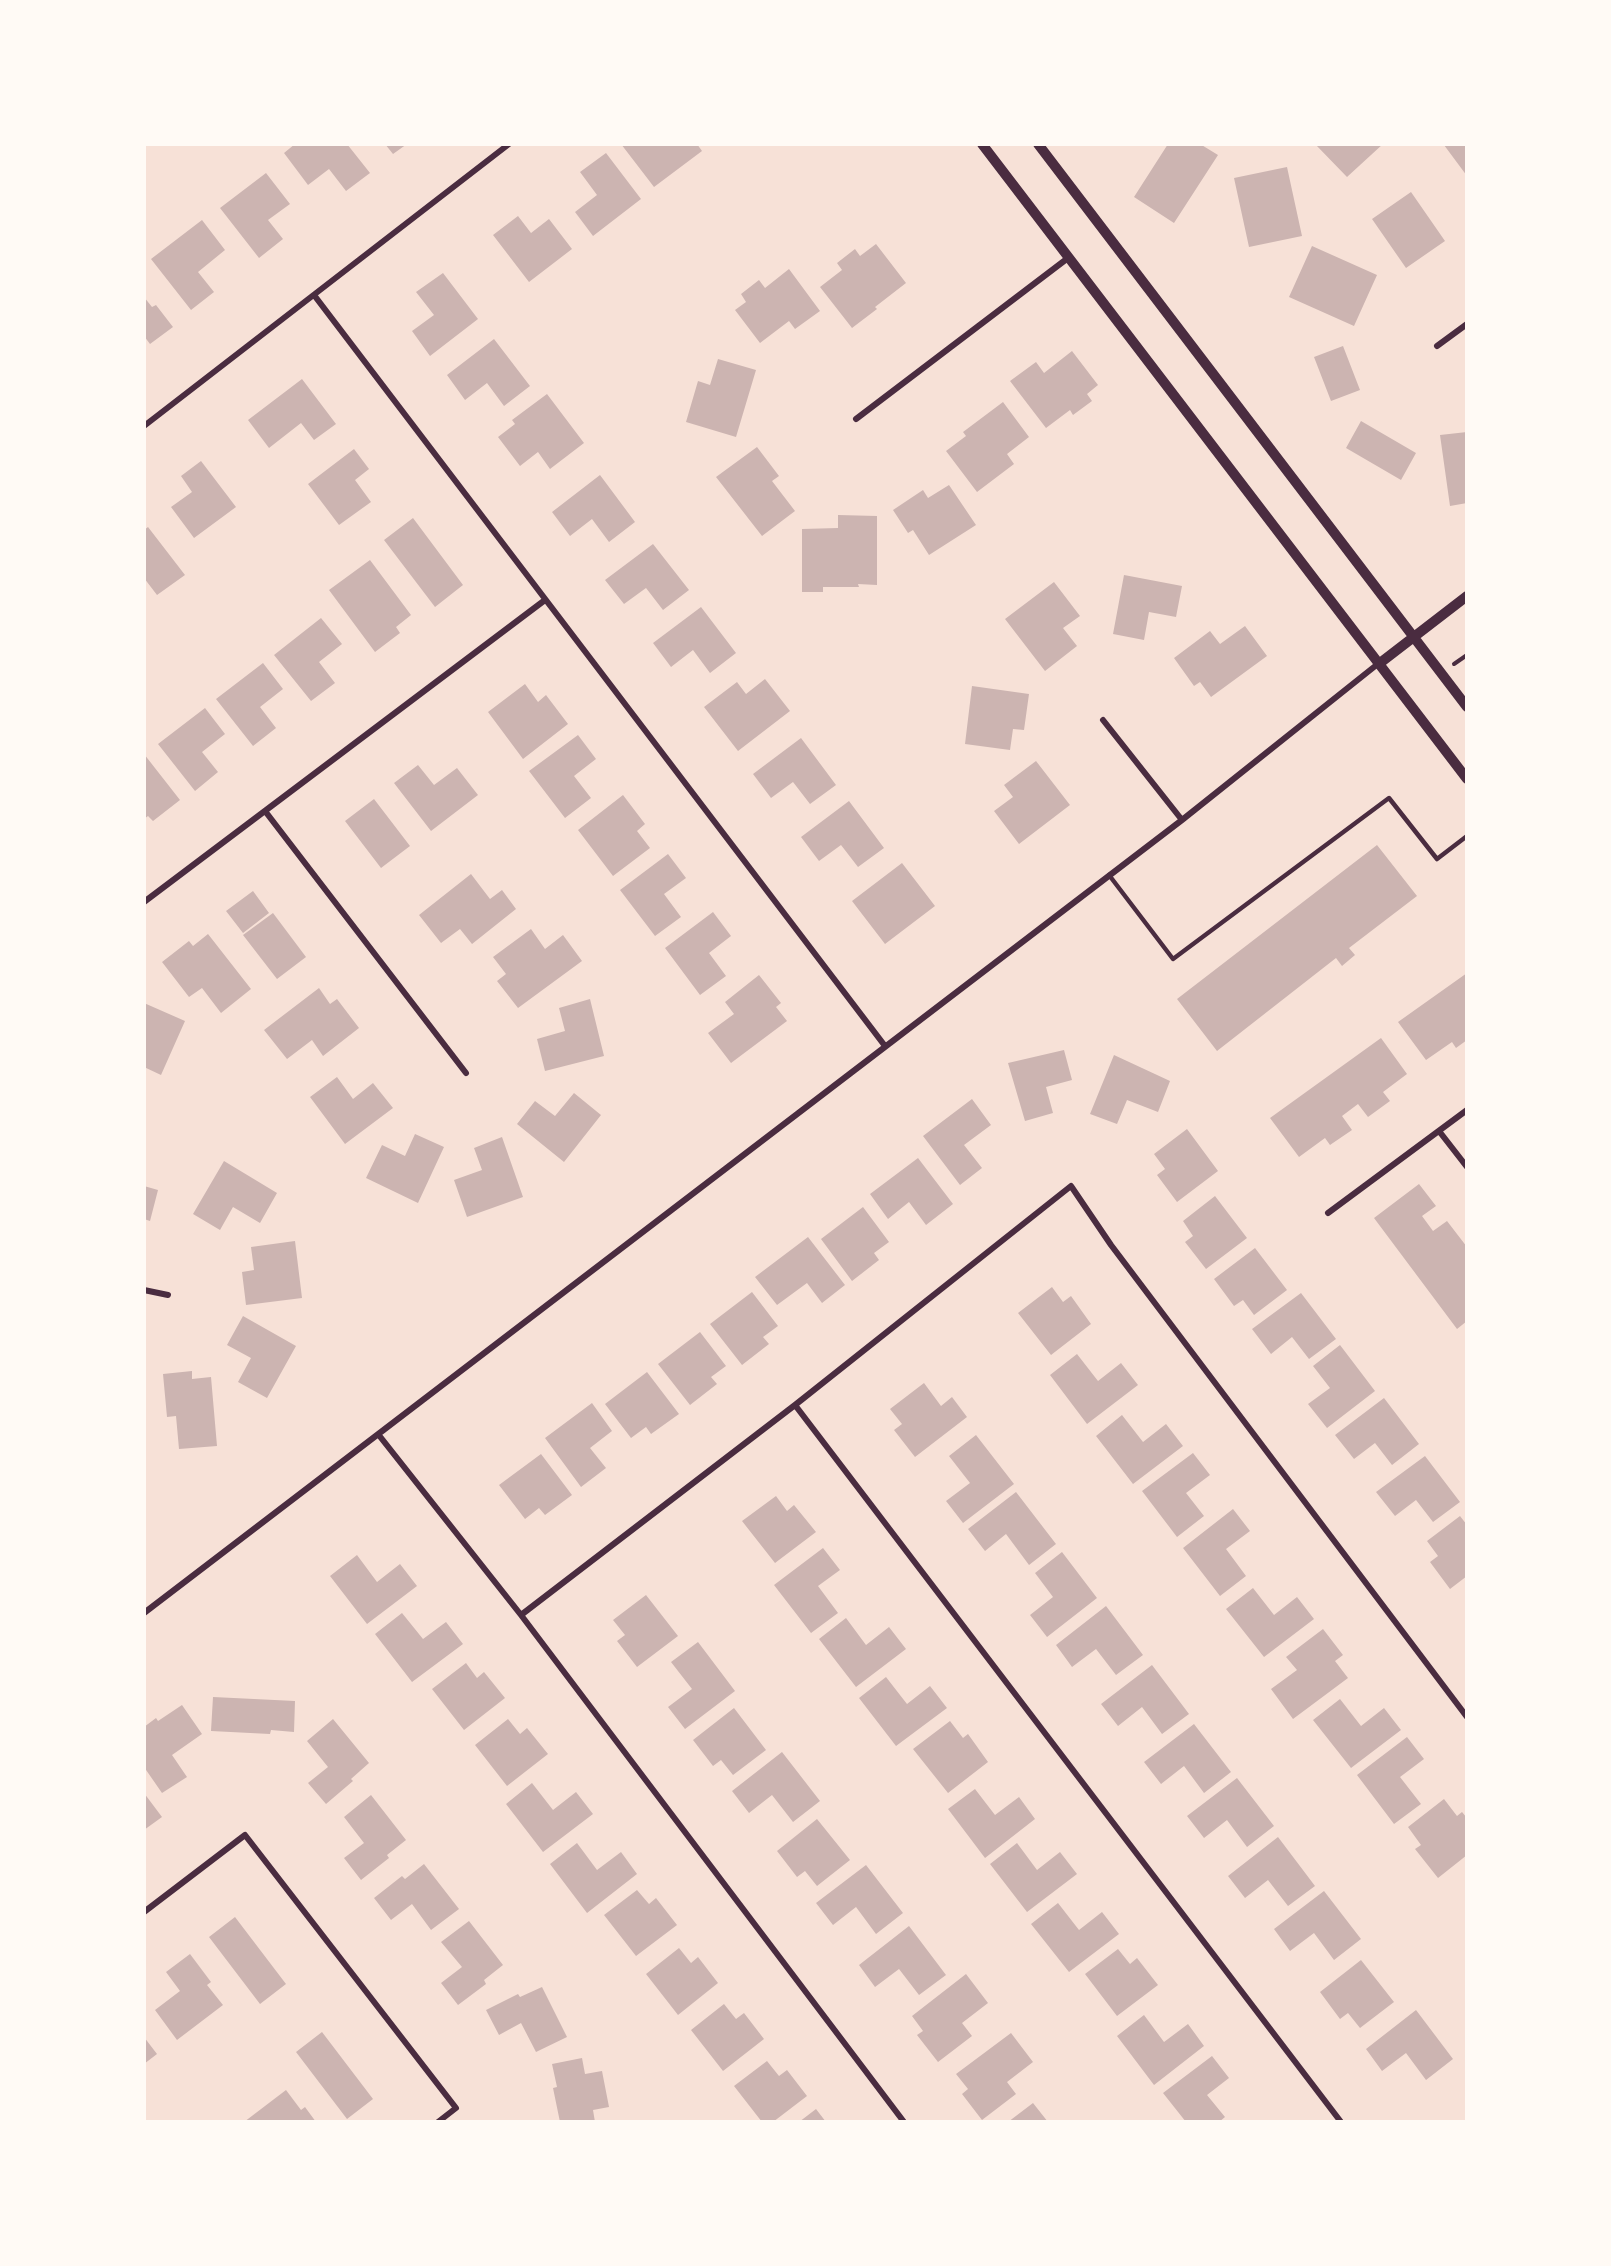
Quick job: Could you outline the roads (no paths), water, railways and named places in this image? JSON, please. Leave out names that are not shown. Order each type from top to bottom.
[{"type":"street","points":[[144,426],[510,144]]},
{"type":"street","points":[[982,144],[1467,779]]},
{"type":"street","points":[[1038,144],[1467,707]]},
{"type":"street","points":[[856,419],[1068,258]]},
{"type":"street","points":[[314,295],[885,1046]]},
{"type":"street","points":[[1437,346],[1467,324]]},
{"type":"street","points":[[144,1613],[1182,820],[1467,596]]},
{"type":"street","points":[[144,902],[545,600]]},
{"type":"street","points":[[1103,720],[1182,820]]},
{"type":"street","points":[[265,811],[466,1073]]},
{"type":"street","points":[[1328,1213],[1467,1110]]},
{"type":"street","points":[[1439,1131],[1467,1167]]},
{"type":"street","points":[[521,1615],[795,1405],[1071,1186],[1111,1245],[1467,1717]]},
{"type":"street","points":[[144,1290],[168,1295]]},
{"type":"street","points":[[795,1405],[1341,2122]]},
{"type":"street","points":[[378,1434],[521,1615],[903,2122]]},
{"type":"street","points":[[144,1912],[245,1834],[456,2108],[438,2122]]},
{"type":"lane","points":[[1109,875],[1173,959],[1389,798],[1437,859],[1467,836]]}]
